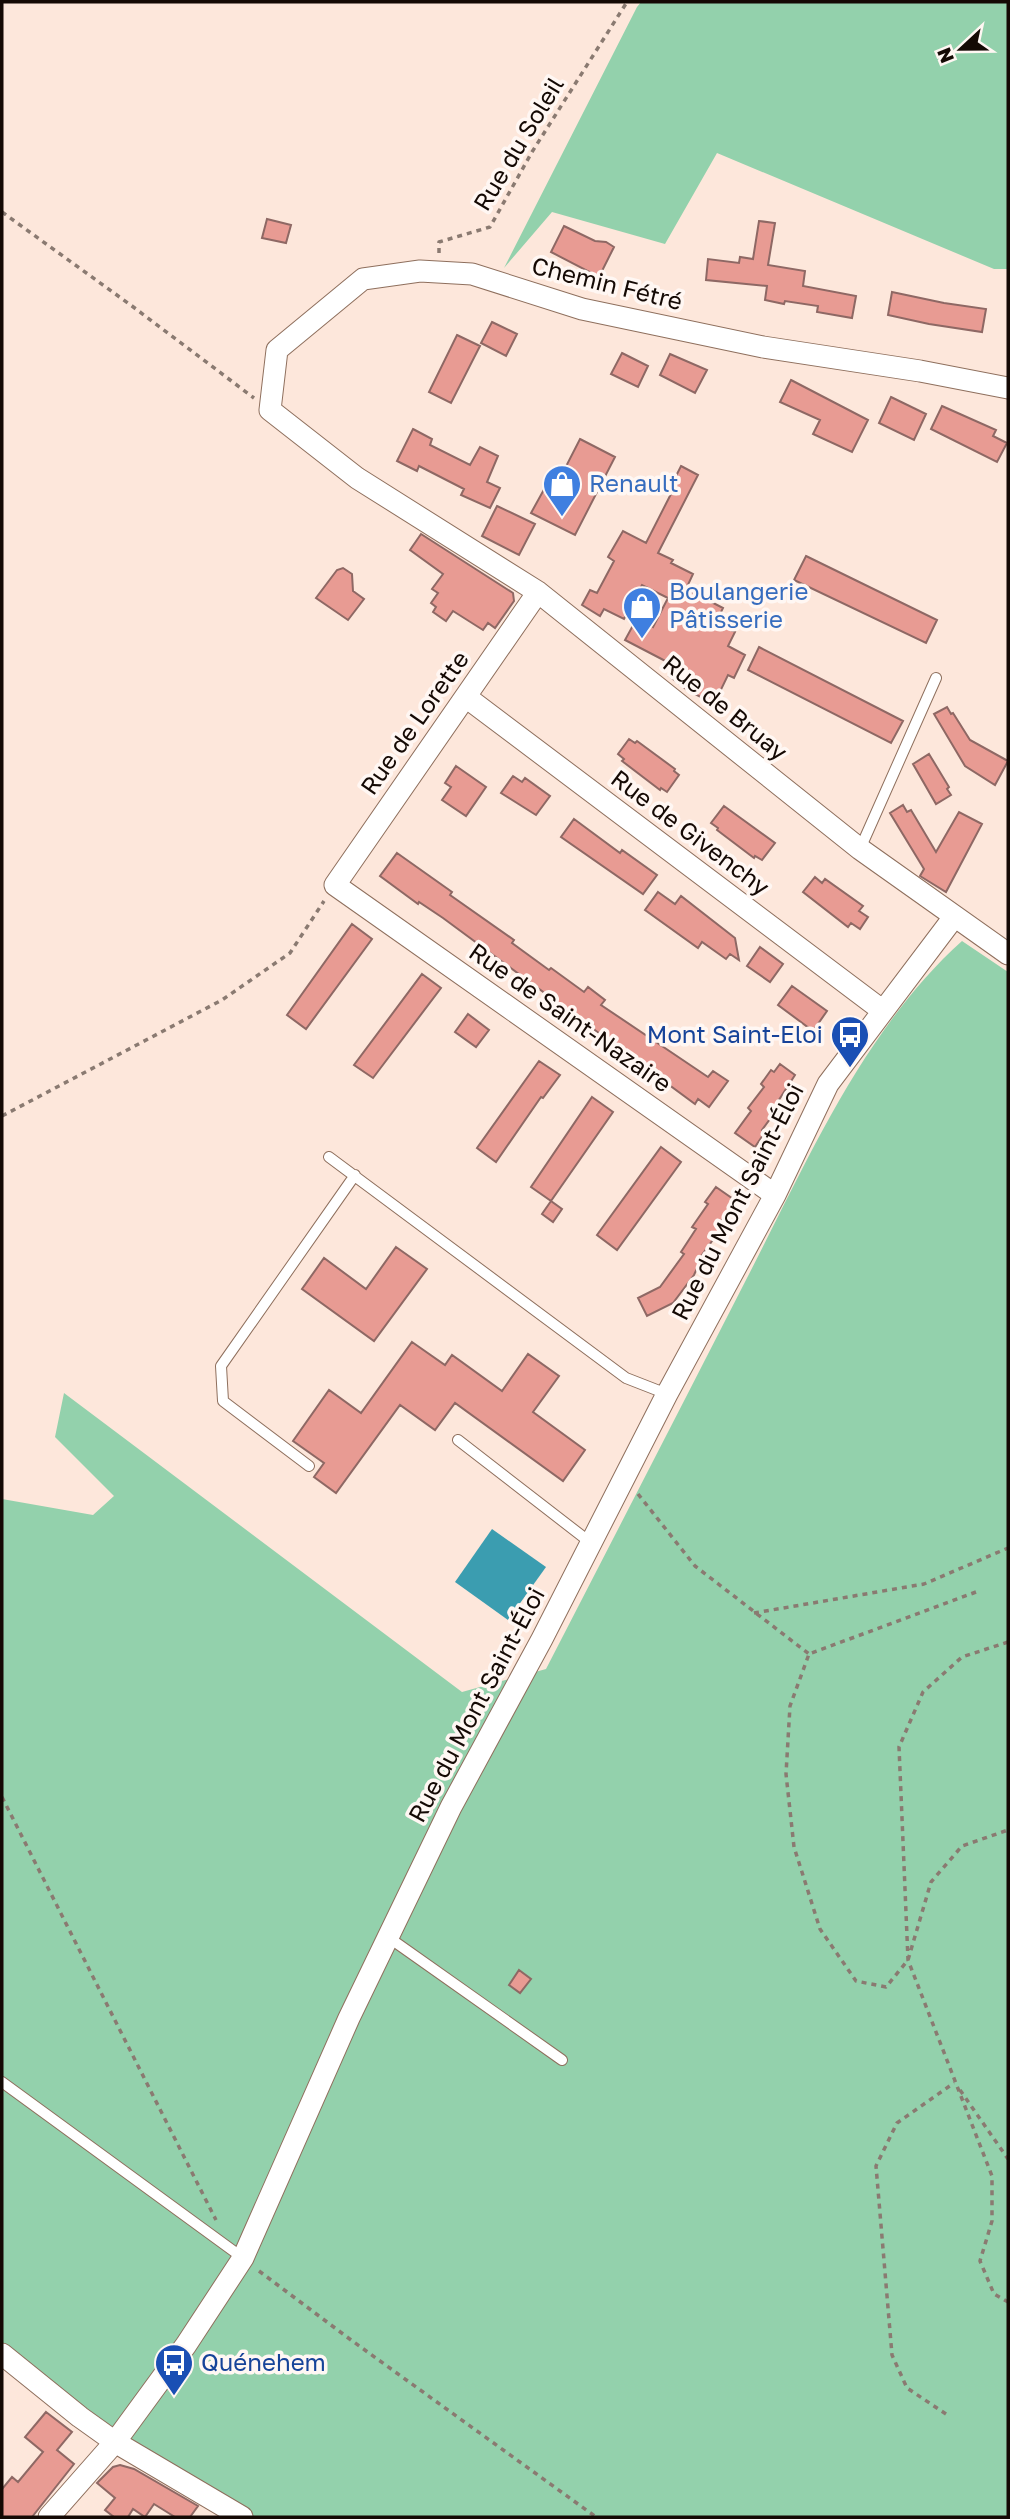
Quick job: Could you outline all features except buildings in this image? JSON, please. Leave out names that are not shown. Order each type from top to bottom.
[{"type":"street","name":"Chemin Fétré","points":[[270,410],[277,350],[363,279],[421,271],[472,274],[582,309],[763,347],[920,371],[1008,388]]},
{"type":"street","name":"Rue de Bruay","points":[[270,410],[357,478],[538,592],[860,849],[1008,954]]},
{"type":"street","name":"Rue de Lorette","points":[[335,885],[538,592]]},
{"type":"street","name":"Rue de Givenchy","points":[[466,698],[883,1011]]},
{"type":"street","name":"Rue de Saint-Nazaire","points":[[335,885],[775,1195]]},
{"type":"street","name":"Rue du Mont Saint-Éloi","points":[[49,2517],[115,2442],[186,2345],[237,2254],[452,1807],[667,1394],[775,1195],[828,1084],[954,917]]},
{"type":"street","points":[[2,2354],[115,2442],[242,2517]]},
{"type":"lane","points":[[860,849],[936,678]]},
{"type":"lane","points":[[328,1157],[626,1378],[667,1394]]},
{"type":"lane","points":[[309,1466],[223,1401],[221,1366],[355,1175]]},
{"type":"lane","points":[[458,1440],[591,1543]]},
{"type":"lane","points":[[388,1937],[562,2060]]},
{"type":"lane","points":[[2,2081],[237,2254]]},
{"type":"path","name":"Rue du Soleil","points":[[421,271],[439,259],[439,242],[490,227],[531,152],[627,2]]},
{"type":"path","points":[[2,212],[270,410]]},
{"type":"path","points":[[2,1116],[222,1000],[289,953],[335,885]]},
{"type":"path","points":[[624,1478],[695,1566],[809,1654]]},
{"type":"path","points":[[754,1613],[924,1584],[1008,1548]]},
{"type":"path","points":[[976,1592],[809,1654],[790,1706],[786,1774],[794,1847],[820,1929],[856,1981],[886,1987],[908,1960],[932,1882],[962,1846],[1008,1830]]},
{"type":"path","points":[[1008,1642],[962,1657],[923,1692],[900,1747],[908,1960],[992,2176],[992,2221],[980,2261],[994,2294],[1008,2302]]},
{"type":"path","points":[[2,1797],[237,2254],[596,2517]]},
{"type":"path","points":[[955,2083],[1008,2159]]},
{"type":"path","points":[[946,2414],[907,2388],[892,2355],[876,2166],[897,2123],[955,2083]]},
{"type":"green space","points":[[641,2],[1008,2],[1008,269],[994,269],[717,153],[665,244],[552,212],[504,268]]},
{"type":"green space","points":[[962,941],[1008,972],[1008,2517],[242,2517],[2,2354],[2,1499],[93,1515],[114,1496],[55,1437],[64,1393],[462,1692],[546,1669],[840,1099],[895,1015],[927,976]]},
{"type":"water","points":[[492,1529],[546,1567],[508,1620],[455,1582]]},
{"type":"place","name":"Renault","points":[[562,518]]},
{"type":"place","name":"Boulangerie Pâtisserie","points":[[642,640]]},
{"type":"place","name":"Mont Saint-Eloi","points":[[850,1069]]},
{"type":"place","name":"Quénehem","points":[[174,2397]]}]
